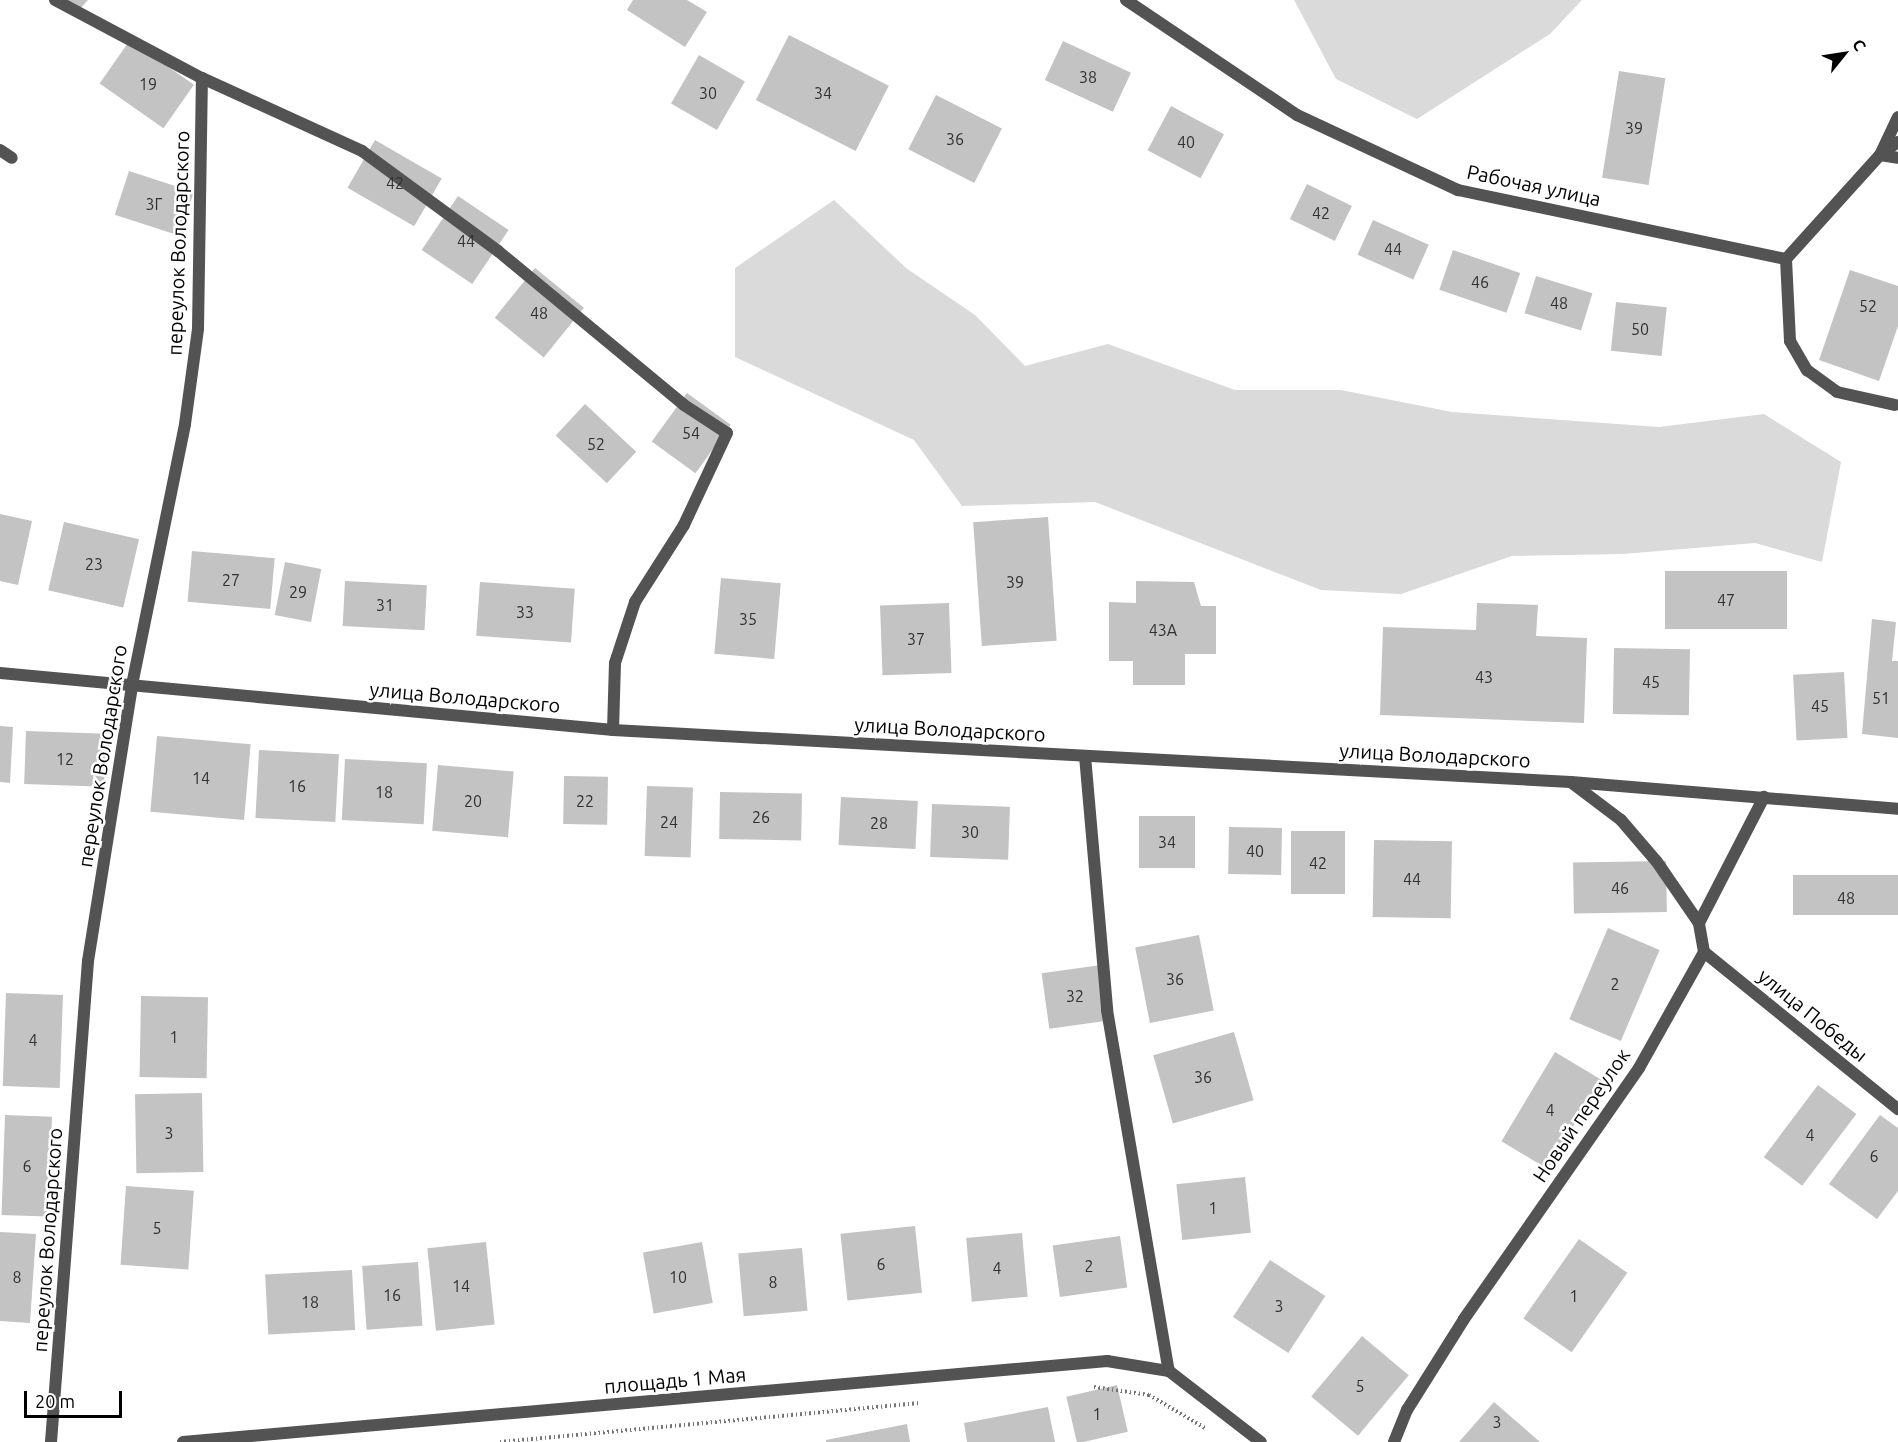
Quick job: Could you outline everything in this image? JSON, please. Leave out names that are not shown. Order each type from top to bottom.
[{"type":"street","points":[[55,0],[202,78],[362,152],[498,251],[684,405],[727,434],[684,525],[634,602],[615,663],[613,730]]},
{"type":"street","name":"Рабочая улица","points":[[1126,0],[1297,115],[1458,190],[1786,259]]},
{"type":"street","name":"переулок Володарского","points":[[51,1442],[88,961],[132,685],[185,424],[198,329],[202,78]]},
{"type":"street","points":[[1880,155],[1898,117]]},
{"type":"street","points":[[1895,405],[1836,392],[1807,370],[1790,341],[1786,259],[1880,155],[1898,142]]},
{"type":"street","points":[[0,150],[12,158]]},
{"type":"street","points":[[1880,155],[1898,158]]},
{"type":"street","name":"улица Володарского","points":[[0,673],[613,730],[1571,782],[1898,809]]},
{"type":"street","points":[[1085,756],[1107,1010],[1169,1371],[1261,1442]]},
{"type":"street","points":[[1571,782],[1621,820],[1657,862],[1699,923],[1704,952]]},
{"type":"street","points":[[1699,923],[1764,797]]},
{"type":"street","name":"улица Победы","points":[[1704,952],[1898,1109]]},
{"type":"street","name":"Новый переулок","points":[[1394,1442],[1407,1410],[1464,1319],[1639,1068],[1704,952]]},
{"type":"street","name":"площадь 1 Мая","points":[[183,1442],[1107,1362],[1169,1371]]},
{"type":"path","points":[[1081,1388],[1149,1395],[1199,1427],[1209,1428]]},
{"type":"path","points":[[500,1442],[927,1402]]},
{"type":"shaded area","points":[[1294,0],[1582,0],[1550,34],[1417,119],[1336,79]]},
{"type":"shaded area","points":[[834,200],[906,268],[975,315],[1025,366],[1108,344],[1235,390],[1341,390],[1452,412],[1659,427],[1764,414],[1841,462],[1822,562],[1755,543],[1623,554],[1512,556],[1401,594],[1321,590],[1095,502],[962,506],[914,440],[735,357],[735,268]]},
{"type":"building","points":[[66,0],[88,0],[78,11]]},
{"type":"building","points":[[633,0],[687,0],[707,12],[685,47],[627,10]]},
{"type":"building","points":[[789,35],[889,86],[856,151],[756,100]]},
{"type":"building","points":[[130,40],[194,85],[163,128],[100,83]]},
{"type":"building","points":[[1063,41],[1131,73],[1113,112],[1045,80]]},
{"type":"building","points":[[699,55],[745,82],[717,130],[671,103]]},
{"type":"building","points":[[1619,71],[1665,78],[1649,185],[1602,178]]},
{"type":"building","points":[[936,95],[1002,129],[974,183],[908,149]]},
{"type":"building","points":[[1171,106],[1224,134],[1201,178],[1148,150]]},
{"type":"building","points":[[375,140],[442,178],[414,226],[348,188]]},
{"type":"building","points":[[129,171],[194,192],[179,236],[115,215]]},
{"type":"building","points":[[1307,184],[1352,206],[1335,241],[1290,219]]},
{"type":"building","points":[[458,196],[509,230],[472,284],[422,250]]},
{"type":"building","points":[[1373,220],[1429,245],[1413,280],[1358,255]]},
{"type":"building","points":[[1453,250],[1520,273],[1506,313],[1439,290]]},
{"type":"building","points":[[535,268],[584,308],[544,357],[495,318]]},
{"type":"building","points":[[1850,270],[1898,286],[1898,326],[1879,381],[1819,360]]},
{"type":"building","points":[[1536,276],[1592,293],[1581,331],[1525,313]]},
{"type":"building","points":[[1616,302],[1667,307],[1662,356],[1611,351]]},
{"type":"building","points":[[687,393],[731,425],[695,473],[652,442]]},
{"type":"building","points":[[585,404],[636,452],[607,483],[556,435]]},
{"type":"building","points":[[0,514],[32,521],[18,585],[0,581]]},
{"type":"building","points":[[1048,517],[1057,641],[982,646],[973,522]]},
{"type":"building","points":[[64,522],[139,539],[123,608],[48,590]]},
{"type":"building","points":[[192,551],[275,558],[270,609],[188,602]]},
{"type":"building","points":[[285,562],[321,569],[311,622],[275,615]]},
{"type":"building","points":[[1665,571],[1787,571],[1787,629],[1665,629]]},
{"type":"building","points":[[721,578],[781,583],[774,659],[714,654]]},
{"type":"building","points":[[345,581],[427,585],[425,630],[343,626]]},
{"type":"building","points":[[1136,581],[1194,582],[1201,606],[1216,606],[1216,654],[1185,654],[1185,685],[1133,685],[1133,661],[1109,661],[1109,602],[1136,603]]},
{"type":"building","points":[[480,582],[575,589],[571,642],[476,636]]},
{"type":"building","points":[[949,603],[951,673],[882,675],[880,605]]},
{"type":"building","points":[[1477,603],[1538,605],[1536,636],[1587,638],[1584,723],[1380,715],[1383,627],[1476,630]]},
{"type":"building","points":[[1872,619],[1896,622],[1892,661],[1898,661],[1898,738],[1862,734]]},
{"type":"building","points":[[1614,648],[1690,649],[1689,715],[1613,714]]},
{"type":"building","points":[[1844,672],[1847,738],[1797,741],[1793,675]]},
{"type":"building","points":[[0,726],[13,727],[10,783],[0,782]]},
{"type":"building","points":[[26,731],[106,734],[104,787],[24,784]]},
{"type":"building","points":[[157,736],[251,744],[244,820],[150,812]]},
{"type":"building","points":[[259,750],[339,754],[335,822],[255,818]]},
{"type":"building","points":[[345,759],[427,763],[424,824],[342,820]]},
{"type":"building","points":[[438,765],[514,772],[508,837],[432,831]]},
{"type":"building","points":[[564,776],[608,777],[607,825],[563,824]]},
{"type":"building","points":[[647,786],[693,788],[691,858],[645,856]]},
{"type":"building","points":[[720,792],[802,793],[801,840],[719,839]]},
{"type":"building","points":[[841,797],[918,801],[915,849],[838,845]]},
{"type":"building","points":[[932,804],[1010,807],[1008,860],[930,857]]},
{"type":"building","points":[[1139,816],[1195,816],[1195,868],[1139,868]]},
{"type":"building","points":[[1229,827],[1282,828],[1281,875],[1228,874]]},
{"type":"building","points":[[1291,831],[1345,831],[1345,894],[1291,894]]},
{"type":"building","points":[[1374,840],[1452,841],[1451,918],[1373,917]]},
{"type":"building","points":[[1666,861],[1667,912],[1574,914],[1573,863]]},
{"type":"building","points":[[1793,875],[1898,875],[1898,915],[1793,915]]},
{"type":"building","points":[[1608,928],[1660,950],[1621,1041],[1569,1019]]},
{"type":"building","points":[[1199,935],[1214,1011],[1150,1023],[1135,947]]},
{"type":"building","points":[[1101,965],[1109,1020],[1049,1029],[1042,973]]},
{"type":"building","points":[[6,993],[63,995],[60,1088],[3,1086]]},
{"type":"building","points":[[141,996],[208,997],[207,1078],[140,1077]]},
{"type":"building","points":[[1234,1032],[1254,1100],[1173,1123],[1153,1055]]},
{"type":"building","points":[[1555,1052],[1601,1080],[1548,1169],[1501,1141]]},
{"type":"building","points":[[1818,1085],[1856,1114],[1802,1186],[1764,1157]]},
{"type":"building","points":[[202,1093],[203,1172],[136,1173],[135,1094]]},
{"type":"building","points":[[5,1115],[52,1117],[48,1217],[2,1215]]},
{"type":"building","points":[[1880,1115],[1898,1128],[1898,1191],[1877,1219],[1829,1184]]},
{"type":"building","points":[[1245,1177],[1251,1233],[1182,1240],[1176,1184]]},
{"type":"building","points":[[126,1186],[194,1191],[188,1270],[120,1265]]},
{"type":"building","points":[[915,1226],[922,1293],[847,1300],[840,1234]]},
{"type":"building","points":[[0,1232],[36,1234],[30,1323],[0,1321]]},
{"type":"building","points":[[1022,1233],[1028,1297],[972,1302],[966,1238]]},
{"type":"building","points":[[1120,1236],[1127,1287],[1060,1297],[1053,1245]]},
{"type":"building","points":[[1579,1239],[1627,1273],[1572,1352],[1523,1318]]},
{"type":"building","points":[[486,1242],[495,1325],[436,1331],[427,1248]]},
{"type":"building","points":[[702,1242],[713,1303],[654,1313],[643,1252]]},
{"type":"building","points":[[802,1248],[807,1311],[744,1316],[738,1254]]},
{"type":"building","points":[[1270,1260],[1325,1296],[1288,1353],[1233,1317]]},
{"type":"building","points":[[418,1262],[422,1326],[367,1330],[362,1266]]},
{"type":"building","points":[[352,1270],[355,1330],[268,1334],[265,1275]]},
{"type":"building","points":[[1362,1336],[1409,1375],[1358,1436],[1311,1397]]},
{"type":"building","points":[[1117,1385],[1128,1432],[1077,1442],[1066,1397]]},
{"type":"building","points":[[1494,1402],[1540,1442],[1459,1442]]},
{"type":"building","points":[[1048,1407],[1055,1442],[967,1442],[964,1423]]},
{"type":"building","points":[[907,1424],[910,1442],[826,1442],[826,1440]]}]
